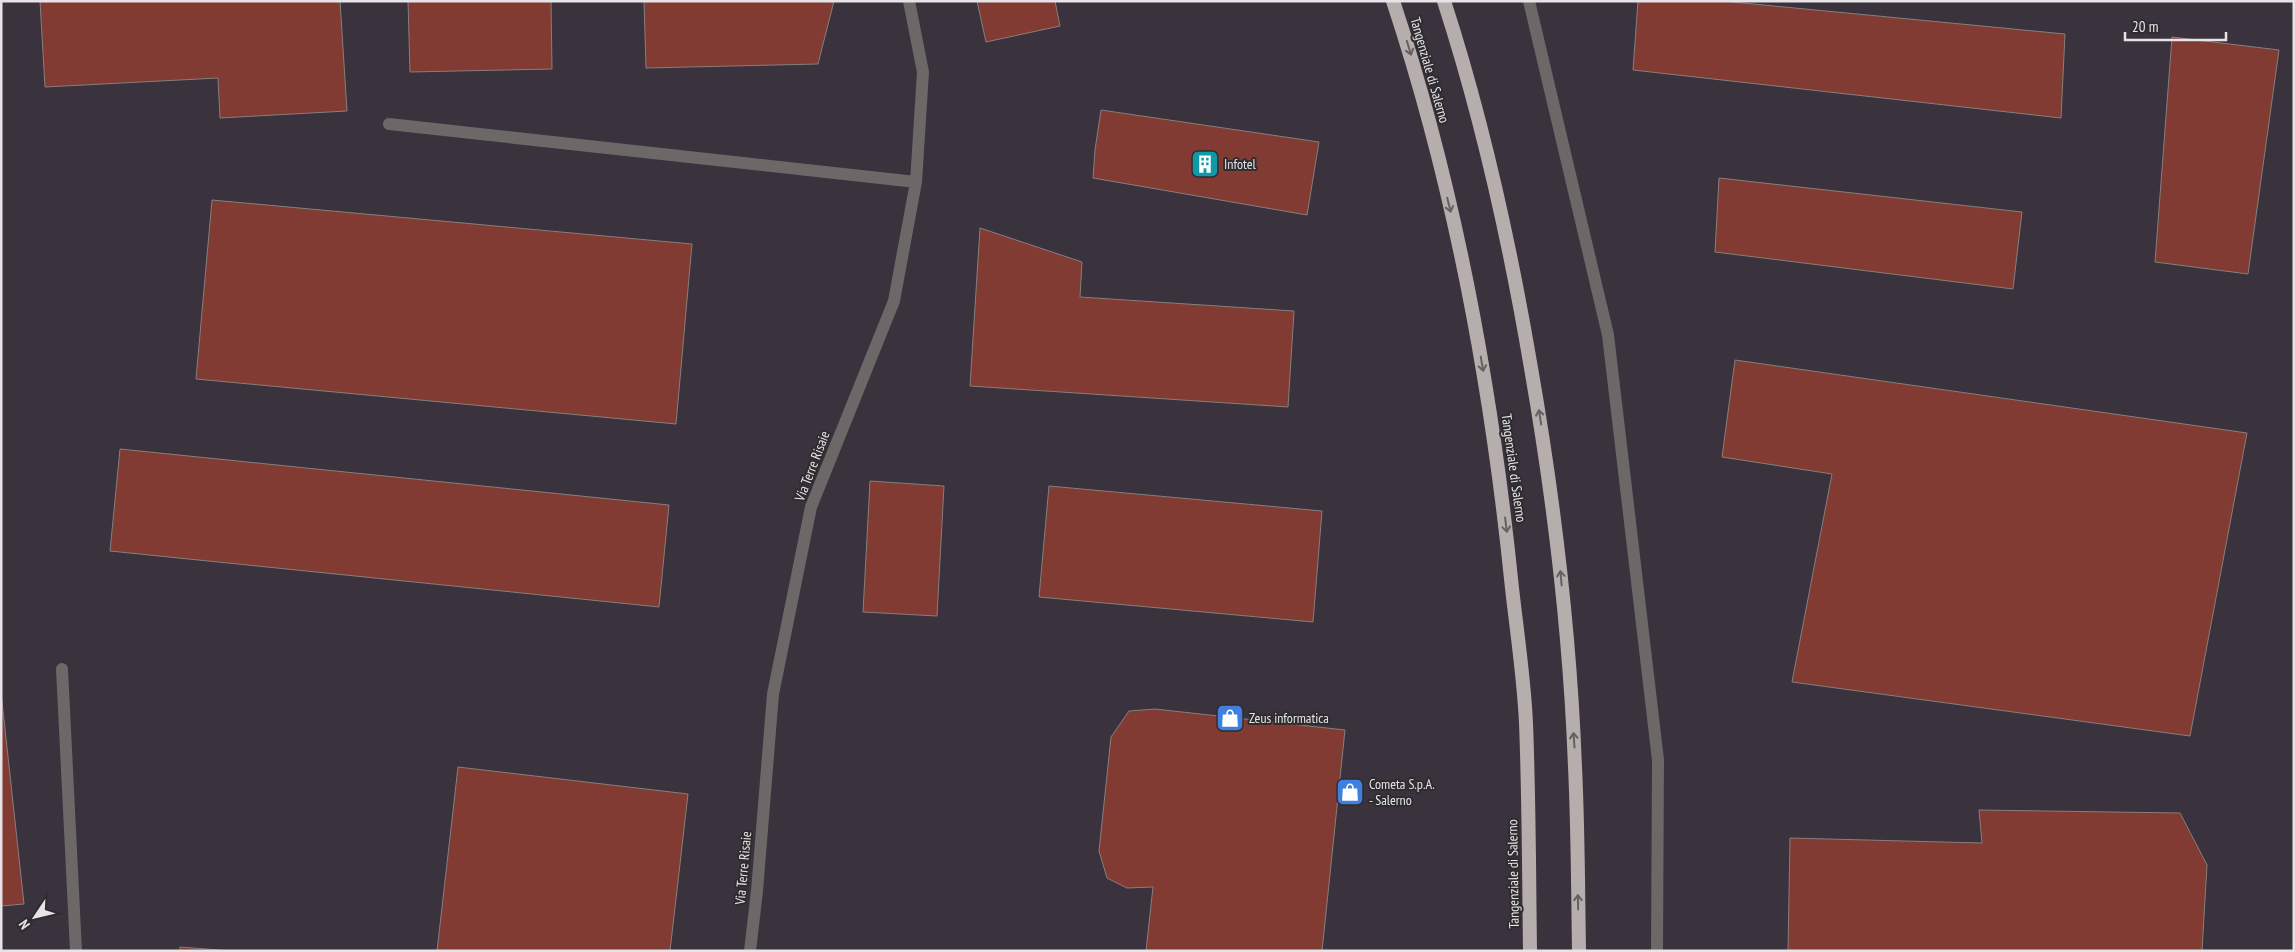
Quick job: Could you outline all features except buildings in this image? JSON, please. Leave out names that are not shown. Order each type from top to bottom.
[{"type":"highway","name":"Tangenziale di Salerno","points":[[1394,1],[1410,51],[1450,206],[1470,295],[1498,456],[1526,722],[1530,951]]},
{"type":"highway","points":[[1444,1],[1487,153],[1516,281],[1542,433],[1560,567],[1568,654],[1575,766],[1579,951]]},
{"type":"street","name":"Via Terre Risaie","points":[[750,951],[757,891],[772,694],[811,507],[894,301],[916,182],[923,72],[909,1]]},
{"type":"street","points":[[1529,1],[1608,334],[1658,760],[1657,951]]},
{"type":"street","points":[[390,124],[916,182]]},
{"type":"street","points":[[62,669],[76,951]]},
{"type":"shaded area","points":[[1,1],[2294,1],[2294,951],[1,951]]},
{"type":"place","name":"Infotel","points":[[1205,164]]},
{"type":"place","name":"Zeus informatica","points":[[1230,718]]},
{"type":"place","name":"Cometa S.p.A. - Salerno","points":[[1350,792]]}]
